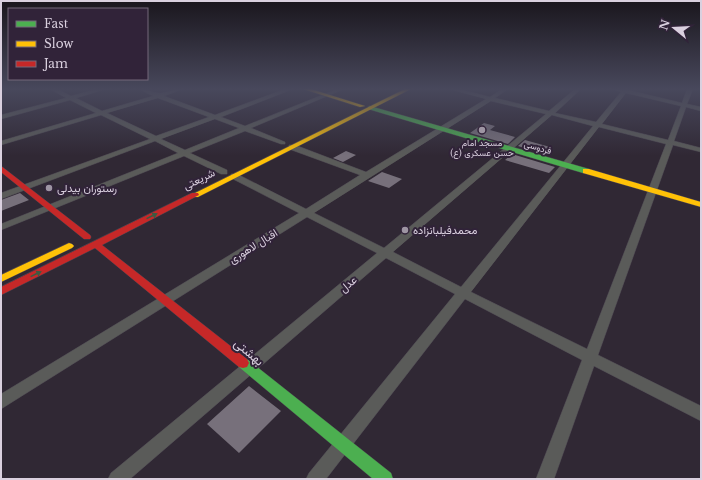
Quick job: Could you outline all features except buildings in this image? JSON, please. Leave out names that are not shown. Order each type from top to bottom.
[{"type":"main road","name":"شریعتی","points":[[1,291],[96,244],[229,174],[357,111]]},
{"type":"main road","name":"فردوسی","points":[[381,111],[701,205]]},
{"type":"main road","points":[[1,168],[50,207],[91,236],[1,279]]},
{"type":"main road","name":"شریعتی","points":[[123,220],[229,174]]},
{"type":"main road","name":"بهشتی","points":[[96,244],[385,479]]},
{"type":"street","points":[[1,117],[21,111]]},
{"type":"street","points":[[98,111],[229,174],[701,414]]},
{"type":"street","points":[[1,143],[106,111]]},
{"type":"street","points":[[200,111],[367,176]]},
{"type":"street","points":[[1,196],[230,111]]},
{"type":"street","points":[[1,227],[289,111]]},
{"type":"street","name":"اقبال لاهوری","points":[[1,402],[470,111]]},
{"type":"street","points":[[540,111],[701,150]]},
{"type":"street","name":"عدل","points":[[117,479],[554,111]]},
{"type":"street","points":[[315,479],[609,111]]},
{"type":"street","points":[[545,479],[681,111]]},
{"type":"traffic: fast","points":[[382,111],[586,171]]},
{"type":"traffic: fast","points":[[243,363],[385,479]]},
{"type":"traffic: slow","points":[[195,195],[364,111]]},
{"type":"traffic: slow","points":[[586,171],[701,205]]},
{"type":"traffic: slow","points":[[1,279],[69,246]]},
{"type":"traffic: jam","points":[[1,168],[87,237]]},
{"type":"traffic: jam","points":[[1,291],[195,195]]},
{"type":"traffic: jam","points":[[96,244],[243,363]]},
{"type":"place","name":"مسجد امام حسن عسکری (ع)","points":[[482,130]]},
{"type":"place","name":"رستوران بیدلی","points":[[49,188]]},
{"type":"place","name":"محمدفيلبانزاده","points":[[405,230]]}]
